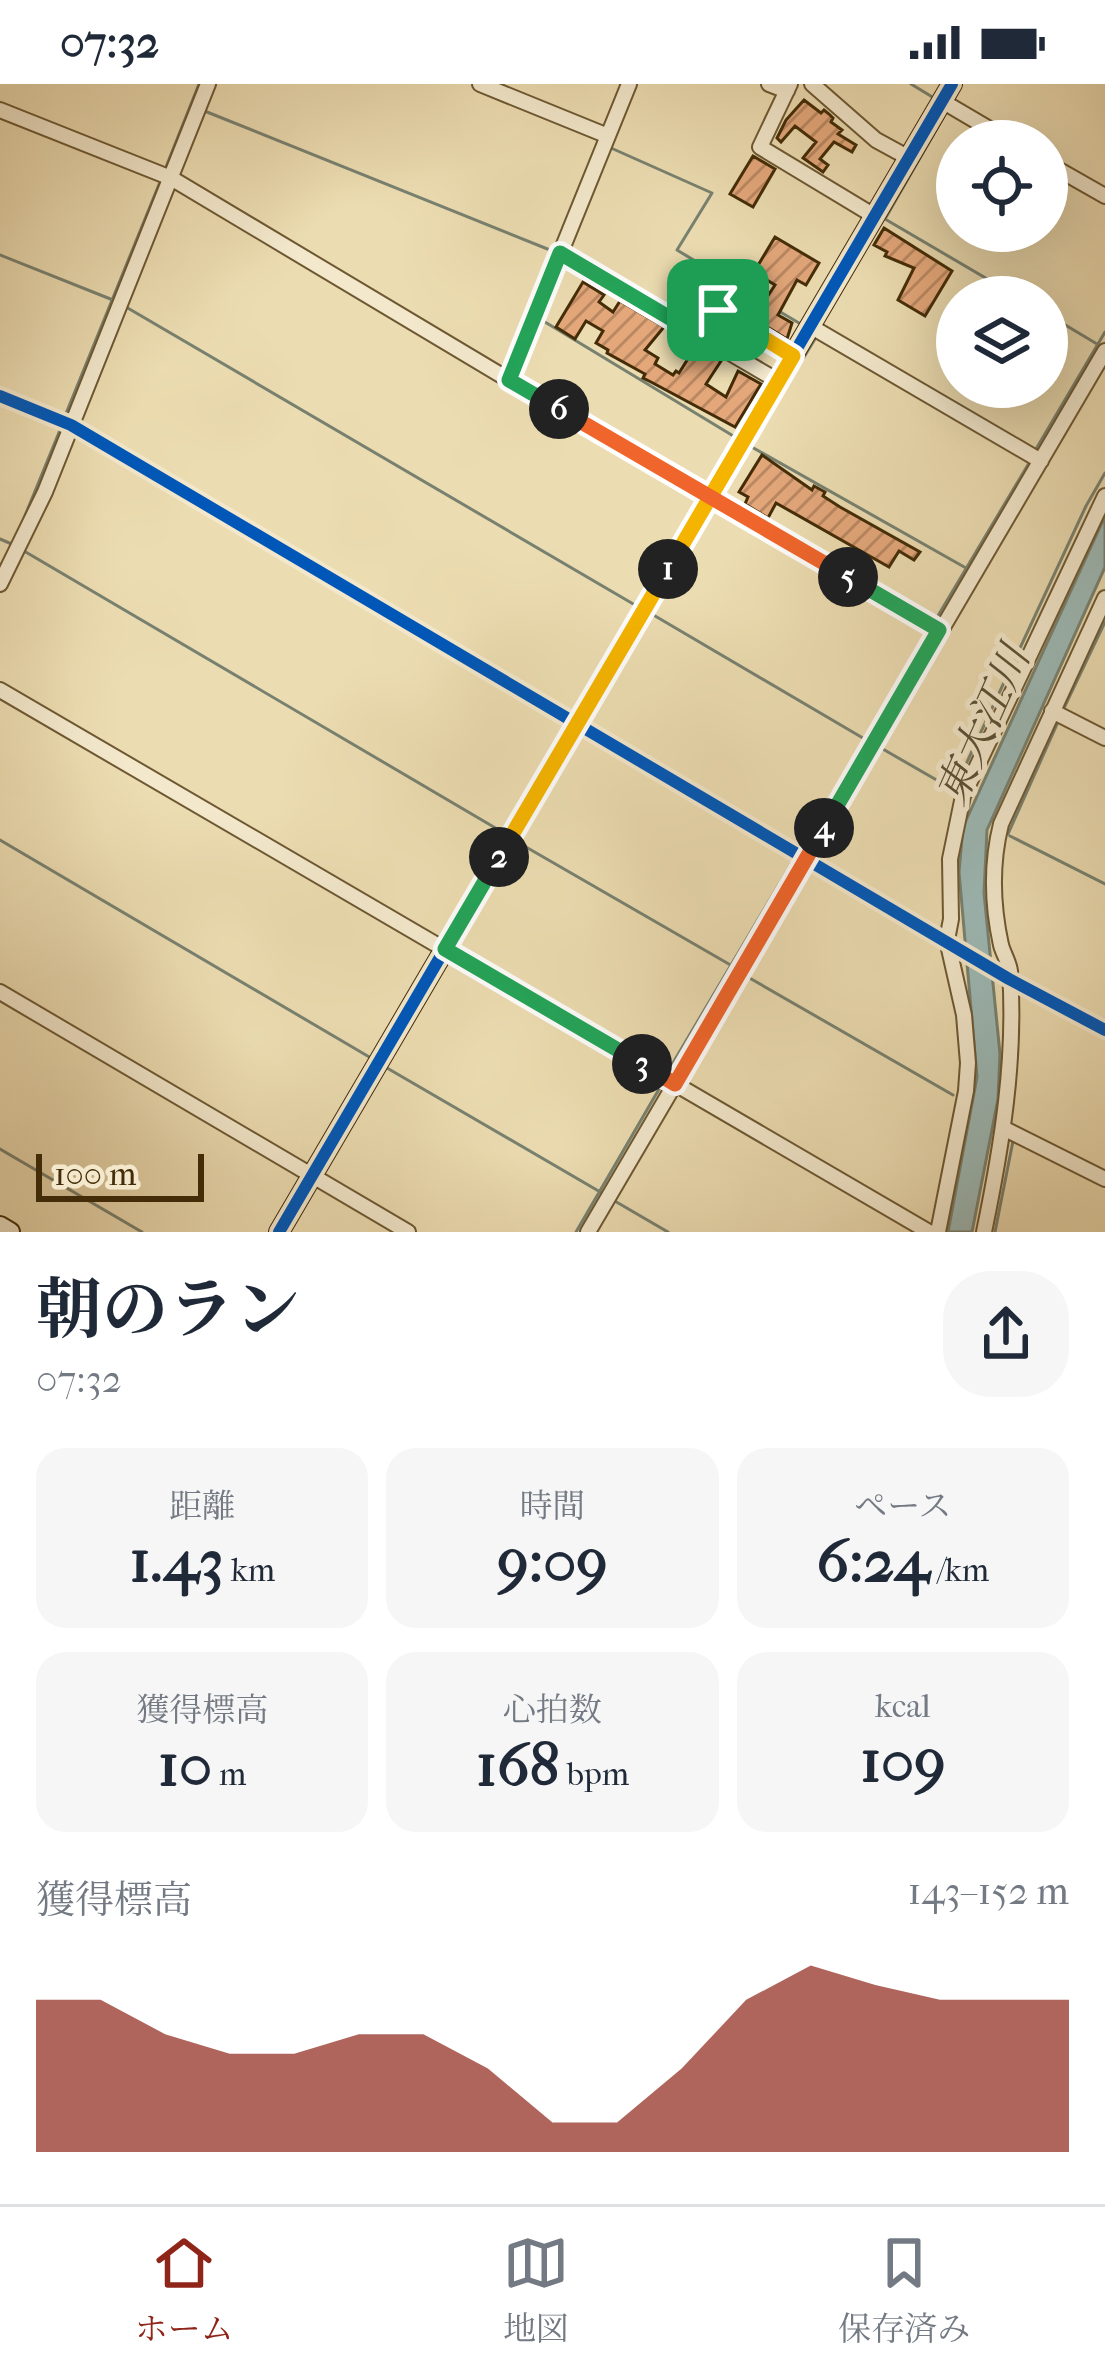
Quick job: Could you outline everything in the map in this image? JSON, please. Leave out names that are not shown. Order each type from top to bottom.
[{"type":"street","points":[[0,584],[36,512],[208,84]]},
{"type":"street","points":[[481,84],[608,136]]},
{"type":"street","points":[[509,380],[629,84]]},
{"type":"street","points":[[769,84],[788,88],[760,147],[875,217]]},
{"type":"street","points":[[816,85],[876,140],[909,158]]},
{"type":"street","points":[[279,1232],[947,93],[982,120]]},
{"type":"street","points":[[0,110],[171,178],[939,630]]},
{"type":"street","points":[[1068,175],[1105,196]]},
{"type":"street","points":[[560,253],[778,381]]},
{"type":"street","points":[[702,337],[718,310],[793,356]]},
{"type":"street","points":[[810,326],[1041,461]]},
{"type":"street","points":[[588,1232],[1105,351]]},
{"type":"street","points":[[0,397],[71,425],[1005,977],[1105,1030]]},
{"type":"street","points":[[0,690],[933,1232],[966,1091],[968,1063],[951,943],[951,845],[963,796],[1105,496]]},
{"type":"street","points":[[984,1232],[1011,1075],[994,853],[1000,824],[1105,598]]},
{"type":"street","points":[[1052,711],[1105,738]]},
{"type":"street","points":[[0,992],[408,1232]]},
{"type":"street","points":[[1003,1128],[1105,1179]]},
{"type":"street","points":[[0,1226],[10,1232]]},
{"type":"water","points":[[1105,516],[1105,567],[987,830],[984,893],[1000,1054],[998,1099],[972,1232],[948,1232],[977,1077],[959,872],[963,827]]},
{"type":"building","points":[[804,100],[829,114],[842,130],[838,134],[856,145],[852,152],[834,142],[820,159],[828,165],[823,172],[803,158],[816,142],[795,126],[781,142],[777,138]]},
{"type":"building","points":[[753,156],[775,169],[753,207],[730,194]]},
{"type":"building","points":[[884,228],[952,271],[949,276],[936,276],[936,298],[925,316],[898,300],[914,268],[885,256],[887,252],[874,245]]},
{"type":"building","points":[[775,237],[819,263],[806,285],[797,280],[778,315],[792,323],[787,339],[708,291],[715,280],[721,280],[762,305],[775,285],[754,272]]},
{"type":"building","points":[[583,282],[604,295],[599,302],[613,312],[620,301],[664,327],[645,350],[658,358],[655,364],[673,375],[696,346],[721,361],[706,384],[726,397],[738,371],[761,384],[735,427],[643,378],[645,374],[607,353],[596,343],[603,331],[586,321],[575,339],[556,327]]},
{"type":"building","points":[[762,455],[812,490],[814,486],[825,492],[823,496],[840,507],[920,552],[914,560],[899,551],[889,567],[776,503],[768,518],[745,504],[748,497],[739,492]]},
{"type":"waterway","points":[[164,172],[199,84]]},
{"type":"waterway","points":[[911,84],[934,98]]},
{"type":"waterway","points":[[202,110],[555,252]]},
{"type":"waterway","points":[[944,116],[885,219],[982,276]]},
{"type":"waterway","points":[[611,148],[712,193],[677,250],[763,302]]},
{"type":"waterway","points":[[65,416],[160,182]]},
{"type":"waterway","points":[[0,255],[113,300]]},
{"type":"waterway","points":[[556,283],[564,264]]},
{"type":"waterway","points":[[126,307],[635,605]]},
{"type":"waterway","points":[[777,310],[799,323]]},
{"type":"waterway","points":[[540,319],[735,437]]},
{"type":"waterway","points":[[1068,327],[1097,344]]},
{"type":"waterway","points":[[1036,449],[1105,332]]},
{"type":"waterway","points":[[815,339],[750,446],[966,568]]},
{"type":"waterway","points":[[20,528],[60,430]]},
{"type":"waterway","points":[[936,619],[1029,463]]},
{"type":"waterway","name":"東大江川","points":[[881,748],[954,790],[1105,473]]},
{"type":"waterway","points":[[0,539],[14,545]]},
{"type":"waterway","points":[[24,551],[504,833]]},
{"type":"waterway","points":[[0,567],[5,558]]},
{"type":"waterway","points":[[650,613],[868,741]]},
{"type":"waterway","points":[[1063,710],[1105,622]]},
{"type":"waterway","points":[[800,848],[928,632]]},
{"type":"waterway","points":[[1008,834],[1058,722]]},
{"type":"waterway","points":[[1010,836],[1105,884]]},
{"type":"waterway","points":[[0,840],[371,1058]]},
{"type":"waterway","points":[[519,843],[734,967]]},
{"type":"waterway","points":[[667,1073],[794,859]]},
{"type":"waterway","points":[[746,976],[953,1095]]},
{"type":"waterway","points":[[387,1068],[602,1193]]},
{"type":"waterway","points":[[576,1232],[662,1084]]},
{"type":"waterway","points":[[995,1232],[1013,1141]]},
{"type":"waterway","points":[[0,1149],[142,1232]]},
{"type":"waterway","points":[[613,1200],[668,1232]]},
{"type":"cycle path","points":[[279,1232],[952,84]]},
{"type":"cycle path","points":[[0,396],[71,425],[1009,979],[1105,1030]]},
{"type":"route","points":[[718,310],[702,337],[560,253],[509,380],[710,496],[939,630],[675,1084],[445,949],[579,723],[710,496],[793,356],[718,310]]}]
